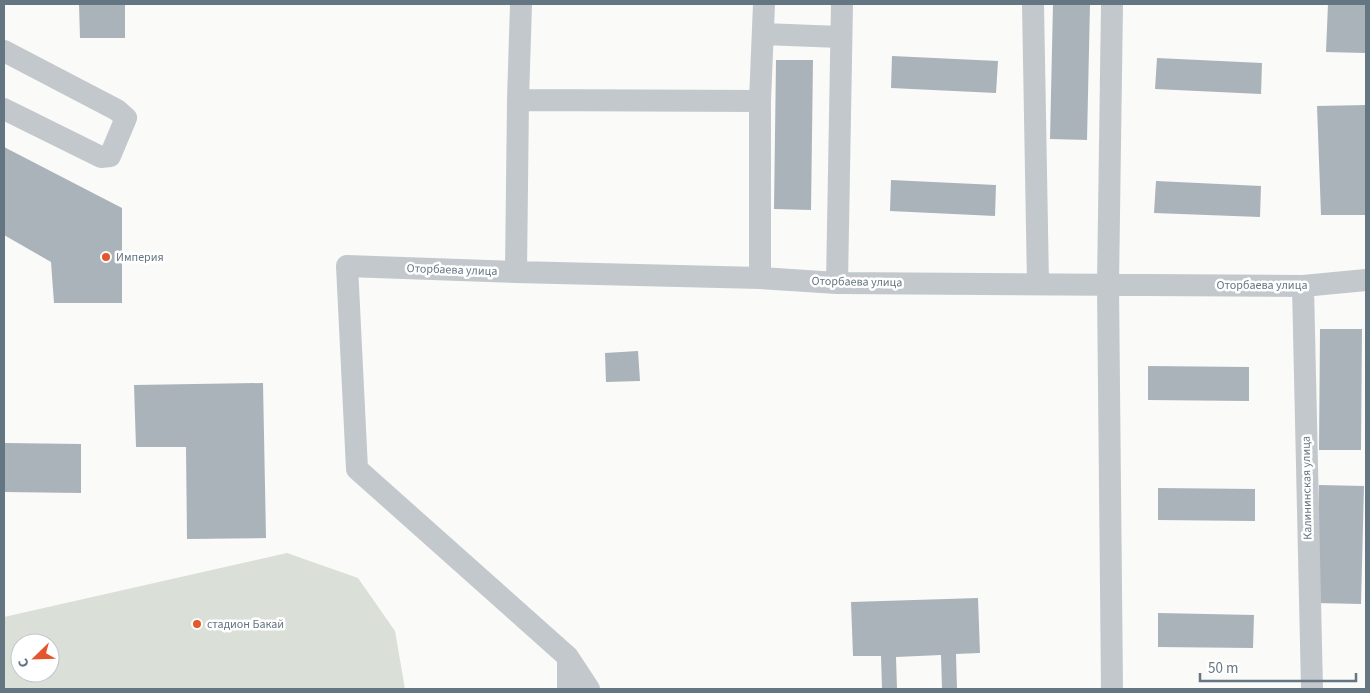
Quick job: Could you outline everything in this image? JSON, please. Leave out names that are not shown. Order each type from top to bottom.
[{"type":"street","points":[[516,272],[521,4]]},
{"type":"street","points":[[760,278],[760,101],[764,4]]},
{"type":"street","points":[[837,283],[842,4]]},
{"type":"street","points":[[1033,4],[1038,284]]},
{"type":"street","points":[[1112,4],[1108,285],[1112,689]]},
{"type":"street","points":[[763,34],[840,37]]},
{"type":"street","points":[[4,51],[117,110],[126,118],[110,156],[101,157],[4,109]]},
{"type":"street","points":[[518,100],[760,101]]},
{"type":"street","name":"Оторбаева улица","points":[[568,656],[357,469],[347,266],[760,278],[837,283],[1303,286],[1366,280]]},
{"type":"street","name":"Калининская улица","points":[[1303,286],[1312,689]]},
{"type":"street","points":[[568,656],[568,689]]},
{"type":"street","points":[[568,656],[589,689]]},
{"type":"shaded area","name":"стадион Бакай","points":[[287,553],[358,578],[395,631],[405,689],[4,689],[4,617]]},
{"type":"building","points":[[79,4],[125,4],[125,38],[80,38]]},
{"type":"building","points":[[1053,4],[1090,4],[1087,140],[1050,139]]},
{"type":"building","points":[[1328,4],[1366,4],[1365,53],[1326,52]]},
{"type":"building","points":[[892,56],[998,61],[996,93],[891,88]]},
{"type":"building","points":[[1157,58],[1262,63],[1261,94],[1155,89]]},
{"type":"building","points":[[776,60],[813,60],[811,210],[774,209]]},
{"type":"building","points":[[1366,105],[1366,215],[1321,215],[1317,106]]},
{"type":"building","points":[[4,147],[122,208],[122,303],[54,303],[51,262],[4,235]]},
{"type":"building","points":[[891,180],[996,185],[995,216],[890,211]]},
{"type":"building","points":[[1156,181],[1261,186],[1260,217],[1154,213]]},
{"type":"building","points":[[1320,329],[1362,329],[1361,450],[1319,450]]},
{"type":"building","points":[[638,351],[640,381],[606,382],[605,353]]},
{"type":"building","points":[[1148,366],[1249,367],[1249,401],[1148,400]]},
{"type":"building","points":[[263,383],[266,538],[187,539],[186,447],[136,447],[134,385]]},
{"type":"building","points":[[4,443],[81,444],[81,493],[4,492]]},
{"type":"building","points":[[1319,485],[1364,486],[1361,604],[1316,603]]},
{"type":"building","points":[[1158,488],[1255,489],[1255,521],[1158,520]]},
{"type":"building","points":[[978,598],[980,653],[956,654],[957,689],[942,689],[941,655],[896,657],[897,689],[882,689],[881,656],[853,656],[851,602]]},
{"type":"building","points":[[1158,613],[1254,615],[1253,648],[1158,647]]},
{"type":"place","name":"Империя","points":[[106,257]]},
{"type":"place","name":"стадион Бакай","points":[[197,624]]}]
